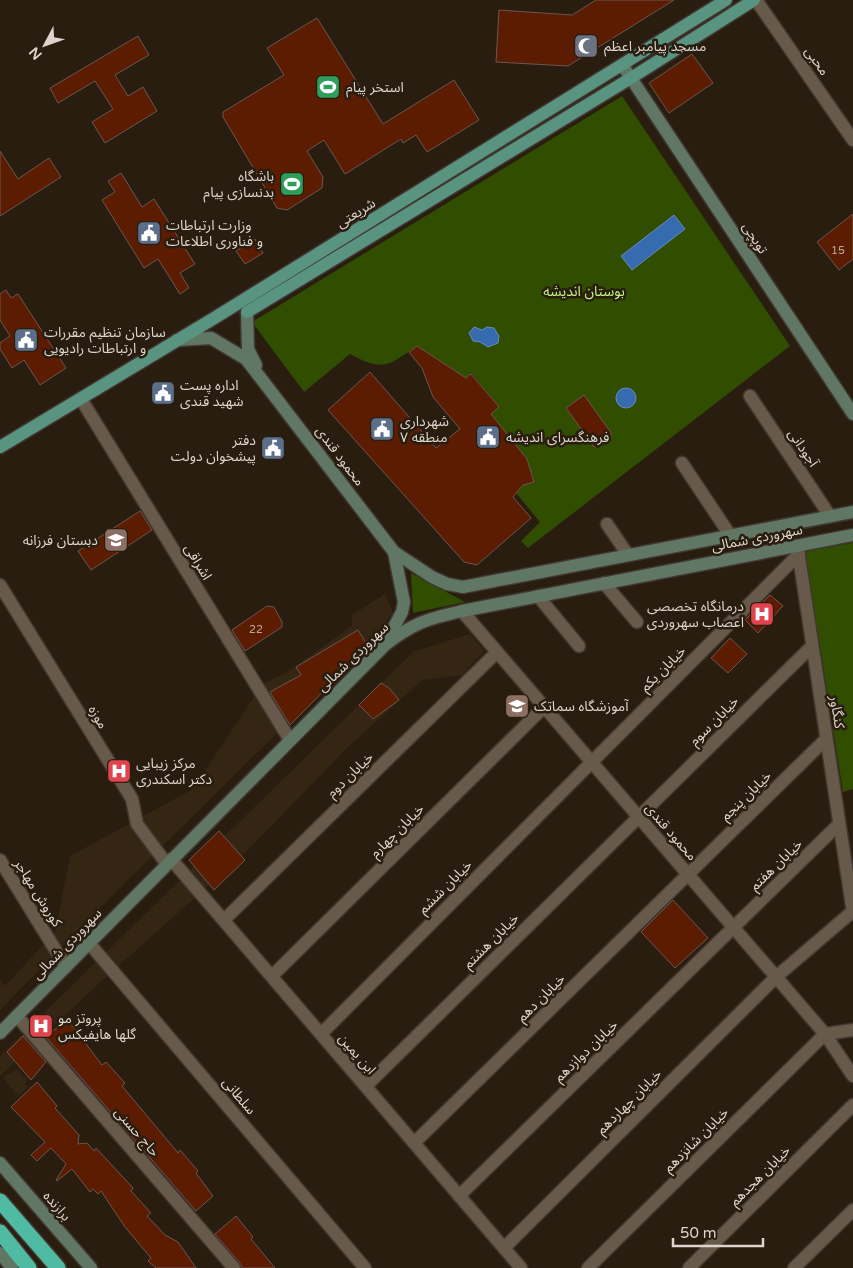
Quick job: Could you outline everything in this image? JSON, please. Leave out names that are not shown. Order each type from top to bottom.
[{"type":"highway","points":[[0,1201],[58,1268]]},
{"type":"highway","points":[[0,1232],[29,1268]]},
{"type":"main road","name":"شریعتی","points":[[0,447],[623,66],[726,0]]},
{"type":"main road","name":"شریعتی","points":[[247,312],[631,78],[755,0]]},
{"type":"main road","name":"توپچی","points":[[623,66],[853,414]]},
{"type":"main road","name":"محمود قندی","points":[[247,312],[248,349],[261,377]]},
{"type":"main road","name":"محمود قندی","points":[[177,340],[211,338],[246,359],[394,552]]},
{"type":"main road","name":"سهروردی شمالی","points":[[394,552],[432,577],[447,584],[463,588],[853,512]]},
{"type":"main road","name":"سهروردی شمالی","points":[[0,1033],[385,644],[418,622],[462,611],[604,583],[798,550],[853,535]]},
{"type":"main road","points":[[385,644],[402,612],[404,602],[394,552]]},
{"type":"main road","points":[[0,1021],[17,1016]]},
{"type":"main road","name":"برازنده","points":[[0,1163],[91,1268]]},
{"type":"main road","points":[[0,1253],[12,1268]]},
{"type":"street","name":"محبی","points":[[755,0],[853,140]]},
{"type":"street","name":"آجودانی","points":[[750,396],[830,516]]},
{"type":"street","name":"اشراقی","points":[[81,399],[290,740]]},
{"type":"street","points":[[682,463],[730,535]]},
{"type":"street","points":[[607,524],[628,556]]},
{"type":"street","name":"کنگاور","points":[[798,550],[811,647],[853,912]]},
{"type":"street","name":"خیابان یکم","points":[[592,762],[798,550]]},
{"type":"street","points":[[604,583],[637,622]]},
{"type":"street","name":"موزه","points":[[0,585],[132,799],[137,824],[169,861]]},
{"type":"street","points":[[538,596],[579,646]]},
{"type":"street","name":"محمود قندی","points":[[462,611],[825,1034],[853,1076]]},
{"type":"street","name":"خیابان سوم","points":[[638,817],[811,647]]},
{"type":"street","name":"خیابان دوم","points":[[224,920],[497,652]]},
{"type":"street","name":"خیابان چهارم","points":[[272,976],[544,707]]},
{"type":"street","name":"خیابان پنجم","points":[[688,874],[826,739]]},
{"type":"street","name":"خیابان ششم","points":[[321,1034],[592,762]]},
{"type":"street","name":"خیابان هشتم","points":[[366,1086],[638,817]]},
{"type":"street","name":"خیابان هفتم","points":[[733,927],[839,824]]},
{"type":"street","name":"کوروش مهاجر","points":[[0,860],[66,966]]},
{"type":"street","name":"ابن یمین","points":[[169,861],[224,920],[521,1268]]},
{"type":"street","name":"خیابان دهم","points":[[414,1143],[688,874]]},
{"type":"street","name":"خیابان چهاردهم","points":[[504,1248],[776,977],[853,912]]},
{"type":"street","name":"خیابان دوازدهم","points":[[459,1196],[733,927]]},
{"type":"street","name":"سلطانی","points":[[89,943],[366,1268]]},
{"type":"street","name":"حاج حسنی","points":[[17,1016],[234,1268]]},
{"type":"street","points":[[825,1034],[853,1030]]},
{"type":"street","name":"خیابان شانزدهم","points":[[588,1268],[825,1034]]},
{"type":"street","name":"خیابان هجدهم","points":[[688,1268],[853,1105]]},
{"type":"street","points":[[794,1268],[853,1210]]},
{"type":"shaded area","points":[[385,594],[393,613],[369,642],[104,904],[0,1010],[0,979],[5,986],[55,932],[70,856],[193,789],[262,685],[290,670],[352,626],[352,615]]},
{"type":"shaded area","points":[[470,634],[484,651],[462,675],[422,680],[347,748],[243,855],[107,976],[0,1076],[0,1056],[413,652]]},
{"type":"shaded area","points":[[16,1069],[27,1080],[25,1084],[28,1087],[18,1096],[3,1078],[8,1073],[10,1075]]},
{"type":"green space","name":"بوستان اندیشه","points":[[622,96],[790,346],[528,548],[521,541],[540,522],[516,493],[523,485],[534,482],[527,459],[491,414],[499,407],[472,374],[466,378],[417,346],[392,362],[378,365],[361,360],[350,354],[304,392],[252,322]]},
{"type":"green space","points":[[853,543],[853,789],[843,792],[805,551]]},
{"type":"green space","points":[[411,573],[465,602],[413,613]]},
{"type":"water","points":[[674,215],[685,229],[632,270],[621,256]]},
{"type":"water","points":[[474,327],[482,330],[487,327],[494,328],[499,336],[498,343],[488,347],[480,342],[473,341],[469,333]]},
{"type":"water","points":[[626,388],[633,391],[636,398],[633,405],[626,408],[619,405],[616,398],[619,391]]},
{"type":"building","points":[[596,0],[674,0],[568,66],[496,62],[499,10],[572,15]]},
{"type":"building","points":[[317,18],[383,124],[454,80],[479,120],[427,152],[416,135],[403,143],[401,139],[345,174],[324,140],[307,151],[323,177],[322,188],[287,210],[277,208],[223,117],[223,112],[284,75],[267,48]]},
{"type":"building","points":[[138,36],[149,55],[115,75],[128,96],[143,87],[157,111],[105,143],[92,122],[113,109],[95,81],[58,103],[50,88]]},
{"type":"building","points":[[692,54],[713,83],[669,113],[649,83]]},
{"type":"building","points":[[0,151],[18,179],[49,158],[61,177],[0,216]]},
{"type":"building","name":"وزارت ارتباطات و فناوری اطلاعات","points":[[121,173],[142,207],[154,199],[195,264],[180,273],[189,288],[180,294],[158,259],[144,268],[102,200],[115,192],[108,181]]},
{"type":"building","points":[[853,214],[853,259],[839,270],[817,242]]},
{"type":"building","points":[[255,239],[263,253],[245,264],[236,251]]},
{"type":"building","name":"سازمان تنظیم مقررات و ارتباطات رادیویی","points":[[6,290],[11,298],[18,294],[66,368],[40,385],[24,360],[12,368],[0,349],[0,343],[10,336],[0,320],[0,294]]},
{"type":"building","points":[[417,346],[466,378],[471,374],[499,407],[491,414],[527,459],[534,482],[523,485],[513,497],[531,518],[477,565],[464,562],[328,410],[370,372],[436,448],[460,429],[433,397],[422,368],[409,352]]},
{"type":"building","points":[[584,395],[612,434],[594,447],[566,408]]},
{"type":"building","name":"دبستان فرزانه","points":[[140,511],[152,530],[91,570],[78,551]]},
{"type":"building","name":"درمانگاه تخصصی اعصاب سهروردی","points":[[770,595],[783,606],[758,633],[745,620]]},
{"type":"building","points":[[267,606],[274,607],[282,622],[282,627],[245,651],[232,630]]},
{"type":"building","points":[[358,630],[368,646],[290,725],[270,692],[301,675],[296,667]]},
{"type":"building","points":[[730,638],[747,654],[728,673],[711,658]]},
{"type":"building","points":[[381,683],[389,688],[399,700],[373,719],[359,705]]},
{"type":"building","points":[[219,831],[245,860],[214,890],[189,860]]},
{"type":"building","points":[[673,900],[708,938],[675,968],[641,932]]},
{"type":"building","points":[[67,1019],[102,1065],[106,1062],[125,1083],[122,1086],[178,1153],[180,1150],[198,1171],[196,1173],[213,1196],[196,1211],[46,1037]]},
{"type":"building","points":[[23,1036],[46,1062],[31,1080],[7,1052]]},
{"type":"building","points":[[37,1082],[57,1106],[55,1108],[79,1135],[78,1144],[87,1143],[94,1151],[96,1148],[133,1188],[131,1191],[151,1213],[147,1216],[165,1235],[178,1242],[196,1268],[156,1268],[148,1261],[151,1258],[125,1227],[101,1191],[98,1194],[93,1189],[90,1192],[72,1169],[57,1181],[66,1164],[51,1148],[37,1161],[31,1155],[45,1142],[11,1107]]},
{"type":"building","points":[[236,1216],[253,1237],[251,1239],[275,1268],[242,1268],[240,1263],[215,1234]]},
{"type":"place","name":"مسجد پیامبر اعظم","points":[[586,46]]},
{"type":"place","name":"استخر پیام","points":[[328,87]]},
{"type":"place","name":"باشگاه بدنسازی پیام","points":[[292,184]]},
{"type":"place","name":"وزارت ارتباطات و فناوری اطلاعات","points":[[149,233]]},
{"type":"place","name":"سازمان تنظیم مقررات و ارتباطات رادیویی","points":[[26,340]]},
{"type":"place","name":"اداره پست شهید قندی","points":[[163,393]]},
{"type":"place","name":"شهرداری منطقه ۷","points":[[382,429]]},
{"type":"place","name":"فرهنگسرای اندیشه","points":[[488,437]]},
{"type":"place","name":"دفتر پیشخوان دولت","points":[[273,448]]},
{"type":"place","name":"دبستان فرزانه","points":[[116,540]]},
{"type":"place","name":"درمانگاه تخصصی اعصاب سهروردی","points":[[762,614]]},
{"type":"place","name":"آموزشگاه سماتک","points":[[517,706]]},
{"type":"place","name":"مرکز زیبایی دکتر اسکندری","points":[[119,771]]},
{"type":"place","name":"پروتز مو گلها هایفیکس","points":[[41,1026]]}]
